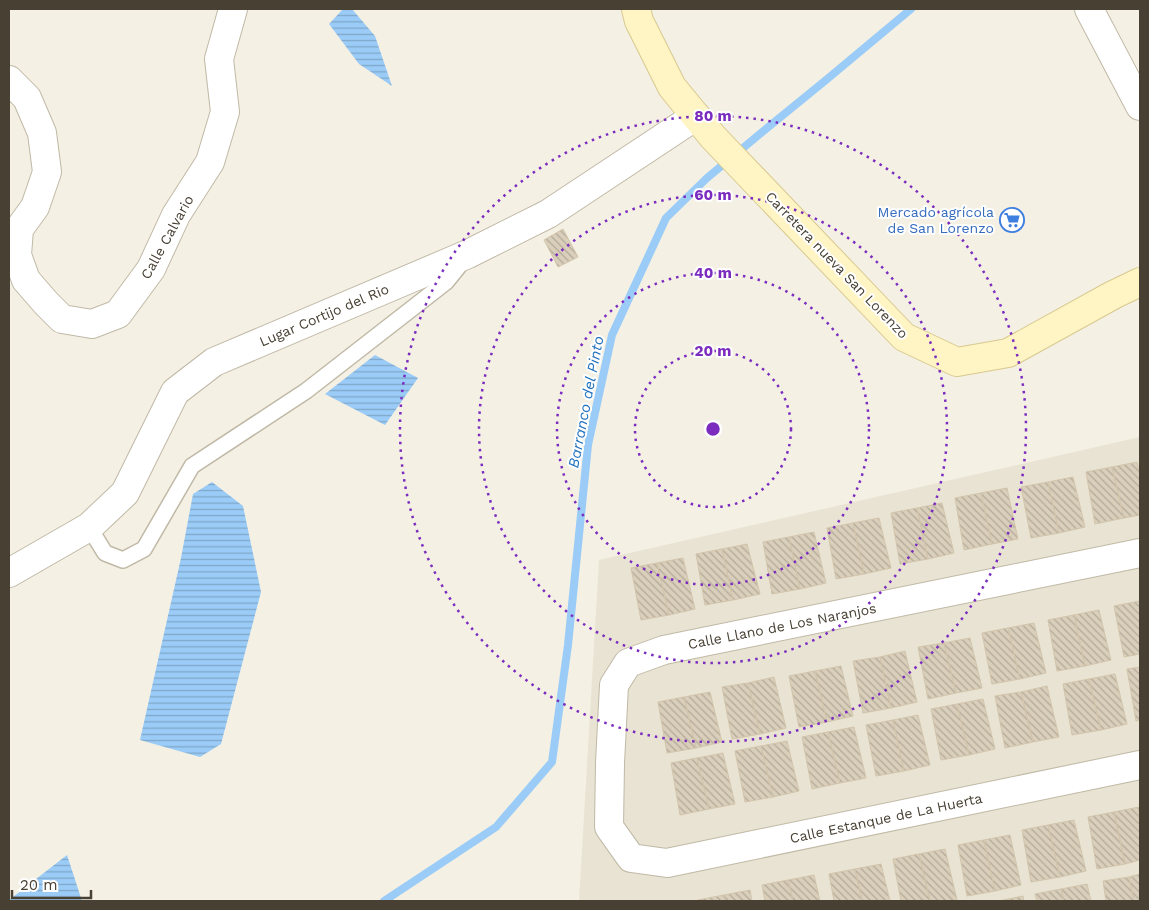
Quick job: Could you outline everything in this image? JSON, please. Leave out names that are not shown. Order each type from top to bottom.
[{"type":"street","name":"Calle Calvario","points":[[9,80],[27,98],[42,133],[47,172],[35,207],[19,229],[17,255],[26,280],[62,319],[92,324],[118,314],[152,268],[176,215],[210,162],[225,112],[220,59],[233,9]]},
{"type":"street","name":"Carretera nueva San Lorenzo","points":[[636,9],[639,21],[672,87],[713,137],[904,337],[957,362],[1008,353],[1140,282]]},
{"type":"street","points":[[1089,9],[1140,106]]},
{"type":"street","name":"Lugar Cortijo del Rio","points":[[9,573],[89,527],[125,493],[175,392],[214,362],[468,254],[548,214],[696,116]]},
{"type":"street","name":"Calle Llano de Los Naranjos","points":[[631,858],[609,827],[614,685],[628,664],[664,650],[1140,553]]},
{"type":"street","name":"Calle Estanque de La Huerta","points":[[631,858],[667,863],[1140,765]]},
{"type":"lane","points":[[89,527],[105,553],[124,560],[144,549],[192,466],[322,379],[446,282],[468,254]]},
{"type":"shaded area","points":[[1140,437],[1140,901],[579,901],[599,560]]},
{"type":"water","points":[[343,9],[352,9],[375,36],[392,86],[359,64],[329,24]]},
{"type":"water","points":[[375,355],[418,378],[385,425],[325,394]]},
{"type":"water","points":[[212,482],[243,506],[261,592],[221,744],[200,757],[140,740],[181,558],[193,494]]},
{"type":"water","points":[[67,855],[82,901],[9,901],[9,900]]},
{"type":"building","points":[[563,229],[578,257],[558,267],[544,240]]},
{"type":"building","points":[[1137,462],[1140,474],[1140,515],[1124,518],[1112,467]]},
{"type":"building","points":[[1112,467],[1124,518],[1095,524],[1086,472]]},
{"type":"building","points":[[1073,477],[1085,527],[1059,533],[1048,482]]},
{"type":"building","points":[[1048,482],[1059,533],[1031,538],[1021,487]]},
{"type":"building","points":[[1007,488],[1018,539],[992,544],[981,493]]},
{"type":"building","points":[[981,493],[992,544],[964,550],[955,498]]},
{"type":"building","points":[[942,503],[954,553],[928,559],[917,508]]},
{"type":"building","points":[[917,508],[928,559],[900,564],[891,513]]},
{"type":"building","points":[[879,518],[891,568],[864,574],[853,523]]},
{"type":"building","points":[[853,523],[864,574],[836,579],[827,528]]},
{"type":"building","points":[[814,532],[826,583],[800,589],[789,537]]},
{"type":"building","points":[[789,537],[800,589],[772,594],[763,542]]},
{"type":"building","points":[[747,544],[760,594],[733,600],[722,549]]},
{"type":"building","points":[[722,549],[733,600],[705,605],[696,554]]},
{"type":"building","points":[[683,558],[695,609],[669,615],[657,563]]},
{"type":"building","points":[[657,563],[669,615],[641,620],[631,568]]},
{"type":"building","points":[[1140,601],[1140,654],[1124,657],[1114,606]]},
{"type":"building","points":[[1099,610],[1111,660],[1085,666],[1074,615]]},
{"type":"building","points":[[1074,615],[1085,666],[1057,671],[1048,620]]},
{"type":"building","points":[[1034,623],[1046,673],[1020,679],[1008,628]]},
{"type":"building","points":[[1008,628],[1020,679],[992,684],[982,633]]},
{"type":"building","points":[[970,638],[982,688],[956,693],[944,643]]},
{"type":"building","points":[[944,643],[956,693],[928,699],[918,647]]},
{"type":"building","points":[[905,651],[917,702],[891,708],[880,657]]},
{"type":"building","points":[[880,657],[891,708],[863,713],[853,661]]},
{"type":"building","points":[[841,666],[853,716],[827,722],[815,671]]},
{"type":"building","points":[[1140,667],[1140,720],[1136,721],[1127,669]]},
{"type":"building","points":[[815,671],[827,722],[799,727],[789,676]]},
{"type":"building","points":[[1115,674],[1127,724],[1101,730],[1089,679]]},
{"type":"building","points":[[774,677],[786,728],[760,734],[748,683]]},
{"type":"building","points":[[1089,679],[1101,730],[1072,735],[1063,684]]},
{"type":"building","points":[[748,683],[760,734],[732,739],[722,687]]},
{"type":"building","points":[[1047,686],[1059,737],[1033,742],[1021,692]]},
{"type":"building","points":[[710,692],[722,742],[696,748],[684,697]]},
{"type":"building","points":[[1021,692],[1033,742],[1005,748],[995,696]]},
{"type":"building","points":[[684,697],[696,748],[667,753],[658,702]]},
{"type":"building","points":[[983,699],[995,749],[969,755],[957,704]]},
{"type":"building","points":[[957,704],[969,755],[941,760],[931,709]]},
{"type":"building","points":[[918,715],[930,765],[904,771],[893,720]]},
{"type":"building","points":[[893,720],[904,771],[876,776],[866,725]]},
{"type":"building","points":[[854,727],[866,778],[840,783],[828,732]]},
{"type":"building","points":[[828,732],[840,783],[812,789],[802,737]]},
{"type":"building","points":[[787,741],[799,791],[773,797],[761,746]]},
{"type":"building","points":[[761,746],[773,797],[745,802],[735,751]]},
{"type":"building","points":[[723,753],[735,804],[709,809],[697,758]]},
{"type":"building","points":[[697,758],[709,809],[680,815],[671,763]]},
{"type":"building","points":[[1139,807],[1140,860],[1125,864],[1114,812]]},
{"type":"building","points":[[1114,812],[1125,864],[1097,869],[1088,817]]},
{"type":"building","points":[[1074,820],[1086,871],[1060,877],[1048,825]]},
{"type":"building","points":[[1048,825],[1060,877],[1031,882],[1022,830]]},
{"type":"building","points":[[1010,835],[1021,885],[995,891],[984,840]]},
{"type":"building","points":[[984,840],[995,891],[967,896],[958,845]]},
{"type":"building","points":[[945,849],[957,900],[930,901],[919,854]]},
{"type":"building","points":[[919,854],[930,901],[901,901],[893,859]]},
{"type":"building","points":[[881,864],[890,901],[862,901],[855,869]]},
{"type":"building","points":[[855,869],[862,901],[834,901],[829,874]]},
{"type":"building","points":[[1140,874],[1140,901],[1134,901],[1129,877]]},
{"type":"building","points":[[814,875],[820,901],[793,901],[788,880]]},
{"type":"building","points":[[1129,877],[1134,901],[1106,901],[1103,881]]},
{"type":"building","points":[[788,880],[793,901],[765,901],[762,885]]},
{"type":"building","points":[[1087,884],[1091,901],[1064,901],[1061,889]]},
{"type":"building","points":[[1061,889],[1064,901],[1037,901],[1035,894]]},
{"type":"building","points":[[750,890],[752,901],[725,901],[724,895]]},
{"type":"building","points":[[724,895],[725,901],[698,901],[698,900]]},
{"type":"building","points":[[1023,896],[1024,901],[999,901]]},
{"type":"waterway","name":"Barranco del Pinto","points":[[384,901],[496,827],[552,762],[568,645],[588,445],[612,335],[666,218],[707,178],[911,9]]},
{"type":"place","name":"Mercado agrícola de San Lorenzo","points":[[1012,220]]}]
